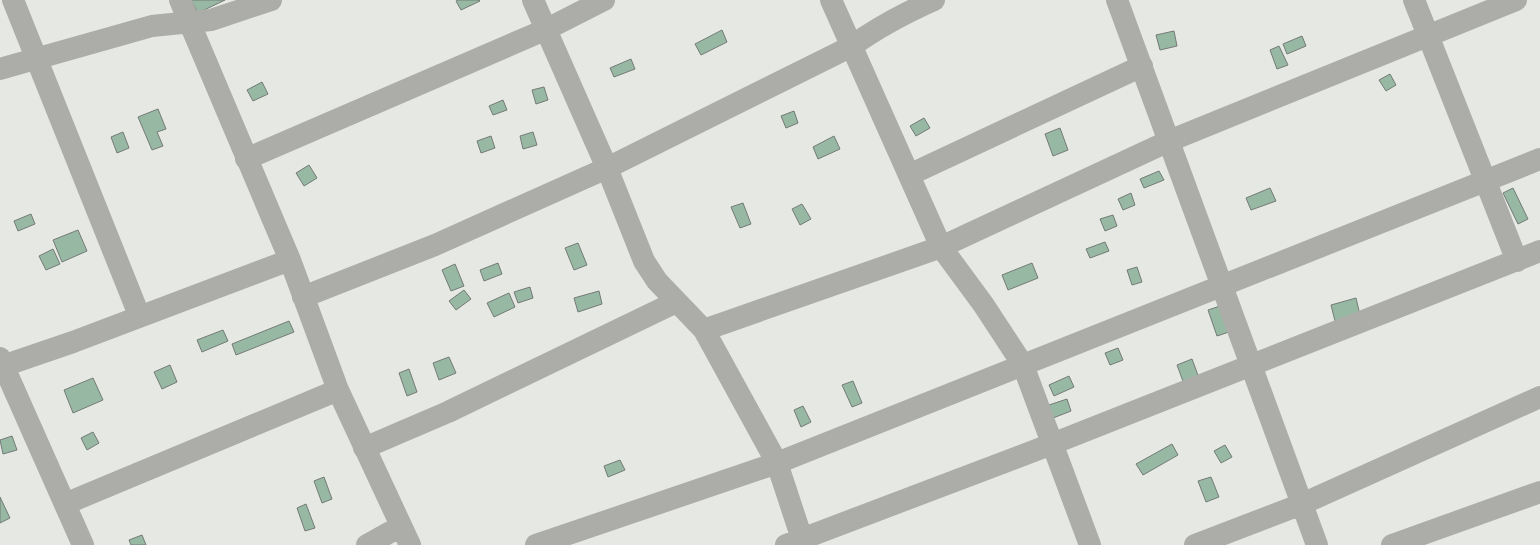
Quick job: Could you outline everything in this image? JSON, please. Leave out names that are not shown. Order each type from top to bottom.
[{"type":"street","points":[[13,0],[139,315]]},
{"type":"street","points":[[180,0],[290,260],[338,390],[405,535],[367,545]]},
{"type":"street","points":[[0,69],[152,26],[211,20],[271,0]]},
{"type":"street","points":[[533,0],[607,168],[644,261],[657,281],[704,330],[777,463],[797,543],[1540,251]]},
{"type":"street","points":[[246,159],[547,29],[604,0]]},
{"type":"street","points":[[831,0],[941,246],[983,304],[1023,365],[1090,545]]},
{"type":"street","points":[[303,296],[435,245],[607,168],[852,46],[899,16],[934,0]]},
{"type":"street","points":[[1117,0],[1317,545]]},
{"type":"street","points":[[1414,0],[1517,261]]},
{"type":"street","points":[[704,330],[941,246],[1169,141],[1516,0]]},
{"type":"street","points":[[909,175],[1142,66]]},
{"type":"street","points":[[536,545],[777,463],[1540,159]]},
{"type":"street","points":[[83,545],[1,363],[73,342],[139,315],[290,260]]},
{"type":"street","points":[[364,448],[448,412],[676,302]]},
{"type":"street","points":[[65,504],[338,390]]},
{"type":"street","points":[[1195,545],[1302,504],[1540,397]]},
{"type":"street","points":[[1392,545],[1540,492]]},
{"type":"building","points":[[191,0],[225,0],[198,13]]},
{"type":"building","points":[[456,1],[480,1],[461,10]]},
{"type":"building","points":[[722,30],[727,42],[701,55],[695,44]]},
{"type":"building","points":[[1174,31],[1177,46],[1160,50],[1156,35]]},
{"type":"building","points":[[1302,36],[1306,46],[1287,54],[1283,44]]},
{"type":"building","points":[[1279,46],[1288,65],[1277,69],[1270,50]]},
{"type":"building","points":[[631,59],[635,69],[614,77],[610,68]]},
{"type":"building","points":[[1390,74],[1396,85],[1386,91],[1379,80]]},
{"type":"building","points":[[262,82],[268,94],[253,101],[247,90]]},
{"type":"building","points":[[544,87],[548,100],[536,104],[532,90]]},
{"type":"building","points":[[503,100],[507,110],[493,115],[489,106]]},
{"type":"building","points":[[158,109],[166,129],[157,132],[163,146],[152,150],[138,117]]},
{"type":"building","points":[[794,111],[798,123],[786,128],[781,116]]},
{"type":"building","points":[[924,118],[930,128],[916,136],[910,126]]},
{"type":"building","points":[[1060,128],[1068,150],[1053,156],[1045,134]]},
{"type":"building","points":[[123,132],[129,148],[117,153],[111,137]]},
{"type":"building","points":[[533,132],[537,145],[523,149],[520,136]]},
{"type":"building","points":[[491,136],[495,148],[481,153],[477,141]]},
{"type":"building","points":[[834,136],[840,149],[818,159],[813,147]]},
{"type":"building","points":[[309,165],[317,178],[304,186],[296,173]]},
{"type":"building","points":[[1159,171],[1164,180],[1144,188],[1140,179]]},
{"type":"building","points":[[1270,188],[1276,201],[1251,210],[1246,198]]},
{"type":"building","points":[[1513,188],[1528,219],[1518,224],[1503,193]]},
{"type":"building","points":[[1131,193],[1135,205],[1123,210],[1118,199]]},
{"type":"building","points":[[743,203],[751,224],[740,228],[731,207]]},
{"type":"building","points":[[802,204],[811,219],[800,225],[792,209]]},
{"type":"building","points":[[31,214],[35,224],[18,231],[14,221]]},
{"type":"building","points":[[1113,215],[1117,226],[1105,231],[1100,219]]},
{"type":"building","points":[[78,230],[87,251],[62,262],[53,240]]},
{"type":"building","points":[[1105,242],[1109,251],[1090,258],[1086,249]]},
{"type":"building","points":[[578,243],[587,265],[574,270],[565,248]]},
{"type":"building","points":[[53,249],[60,264],[46,270],[39,256]]},
{"type":"building","points":[[498,263],[502,274],[484,281],[480,270]]},
{"type":"building","points":[[1032,263],[1038,278],[1008,290],[1002,275]]},
{"type":"building","points":[[455,264],[464,286],[451,291],[442,270]]},
{"type":"building","points":[[1137,267],[1142,282],[1132,285],[1127,270]]},
{"type":"building","points":[[530,287],[533,298],[518,303],[514,292]]},
{"type":"building","points":[[464,290],[471,299],[456,310],[449,301]]},
{"type":"building","points":[[599,291],[602,304],[578,312],[574,298]]},
{"type":"building","points":[[509,293],[515,307],[494,317],[487,303]]},
{"type":"building","points":[[1356,298],[1360,315],[1335,321],[1331,305]]},
{"type":"building","points":[[1220,306],[1229,332],[1217,336],[1208,310]]},
{"type":"building","points":[[289,321],[294,332],[236,355],[232,344]]},
{"type":"building","points":[[223,330],[228,341],[202,352],[197,340]]},
{"type":"building","points":[[1118,348],[1123,360],[1110,365],[1105,353]]},
{"type":"building","points":[[449,357],[456,373],[439,380],[433,363]]},
{"type":"building","points":[[1192,359],[1199,378],[1184,384],[1177,365]]},
{"type":"building","points":[[170,365],[177,382],[162,389],[154,372]]},
{"type":"building","points":[[409,369],[417,392],[407,396],[399,373]]},
{"type":"building","points":[[1069,376],[1074,387],[1054,396],[1049,385]]},
{"type":"building","points":[[93,378],[103,400],[73,413],[64,390]]},
{"type":"building","points":[[853,381],[862,403],[852,407],[842,385]]},
{"type":"building","points":[[1067,399],[1071,411],[1053,418],[1049,405]]},
{"type":"building","points":[[803,406],[811,422],[801,427],[794,410]]},
{"type":"building","points":[[93,432],[99,443],[87,450],[81,438]]},
{"type":"building","points":[[12,436],[17,450],[3,454],[0,440]]},
{"type":"building","points":[[1172,444],[1178,455],[1143,475],[1136,464]]},
{"type":"building","points":[[1225,445],[1232,457],[1221,463],[1214,451]]},
{"type":"building","points":[[620,460],[625,470],[608,477],[604,466]]},
{"type":"building","points":[[324,477],[332,499],[322,503],[314,481]]},
{"type":"building","points":[[1211,477],[1219,497],[1206,502],[1198,481]]},
{"type":"building","points":[[0,497],[10,518],[0,523]]},
{"type":"building","points":[[306,504],[315,528],[305,531],[297,508]]},
{"type":"building","points":[[142,535],[146,545],[131,545],[129,540]]}]
